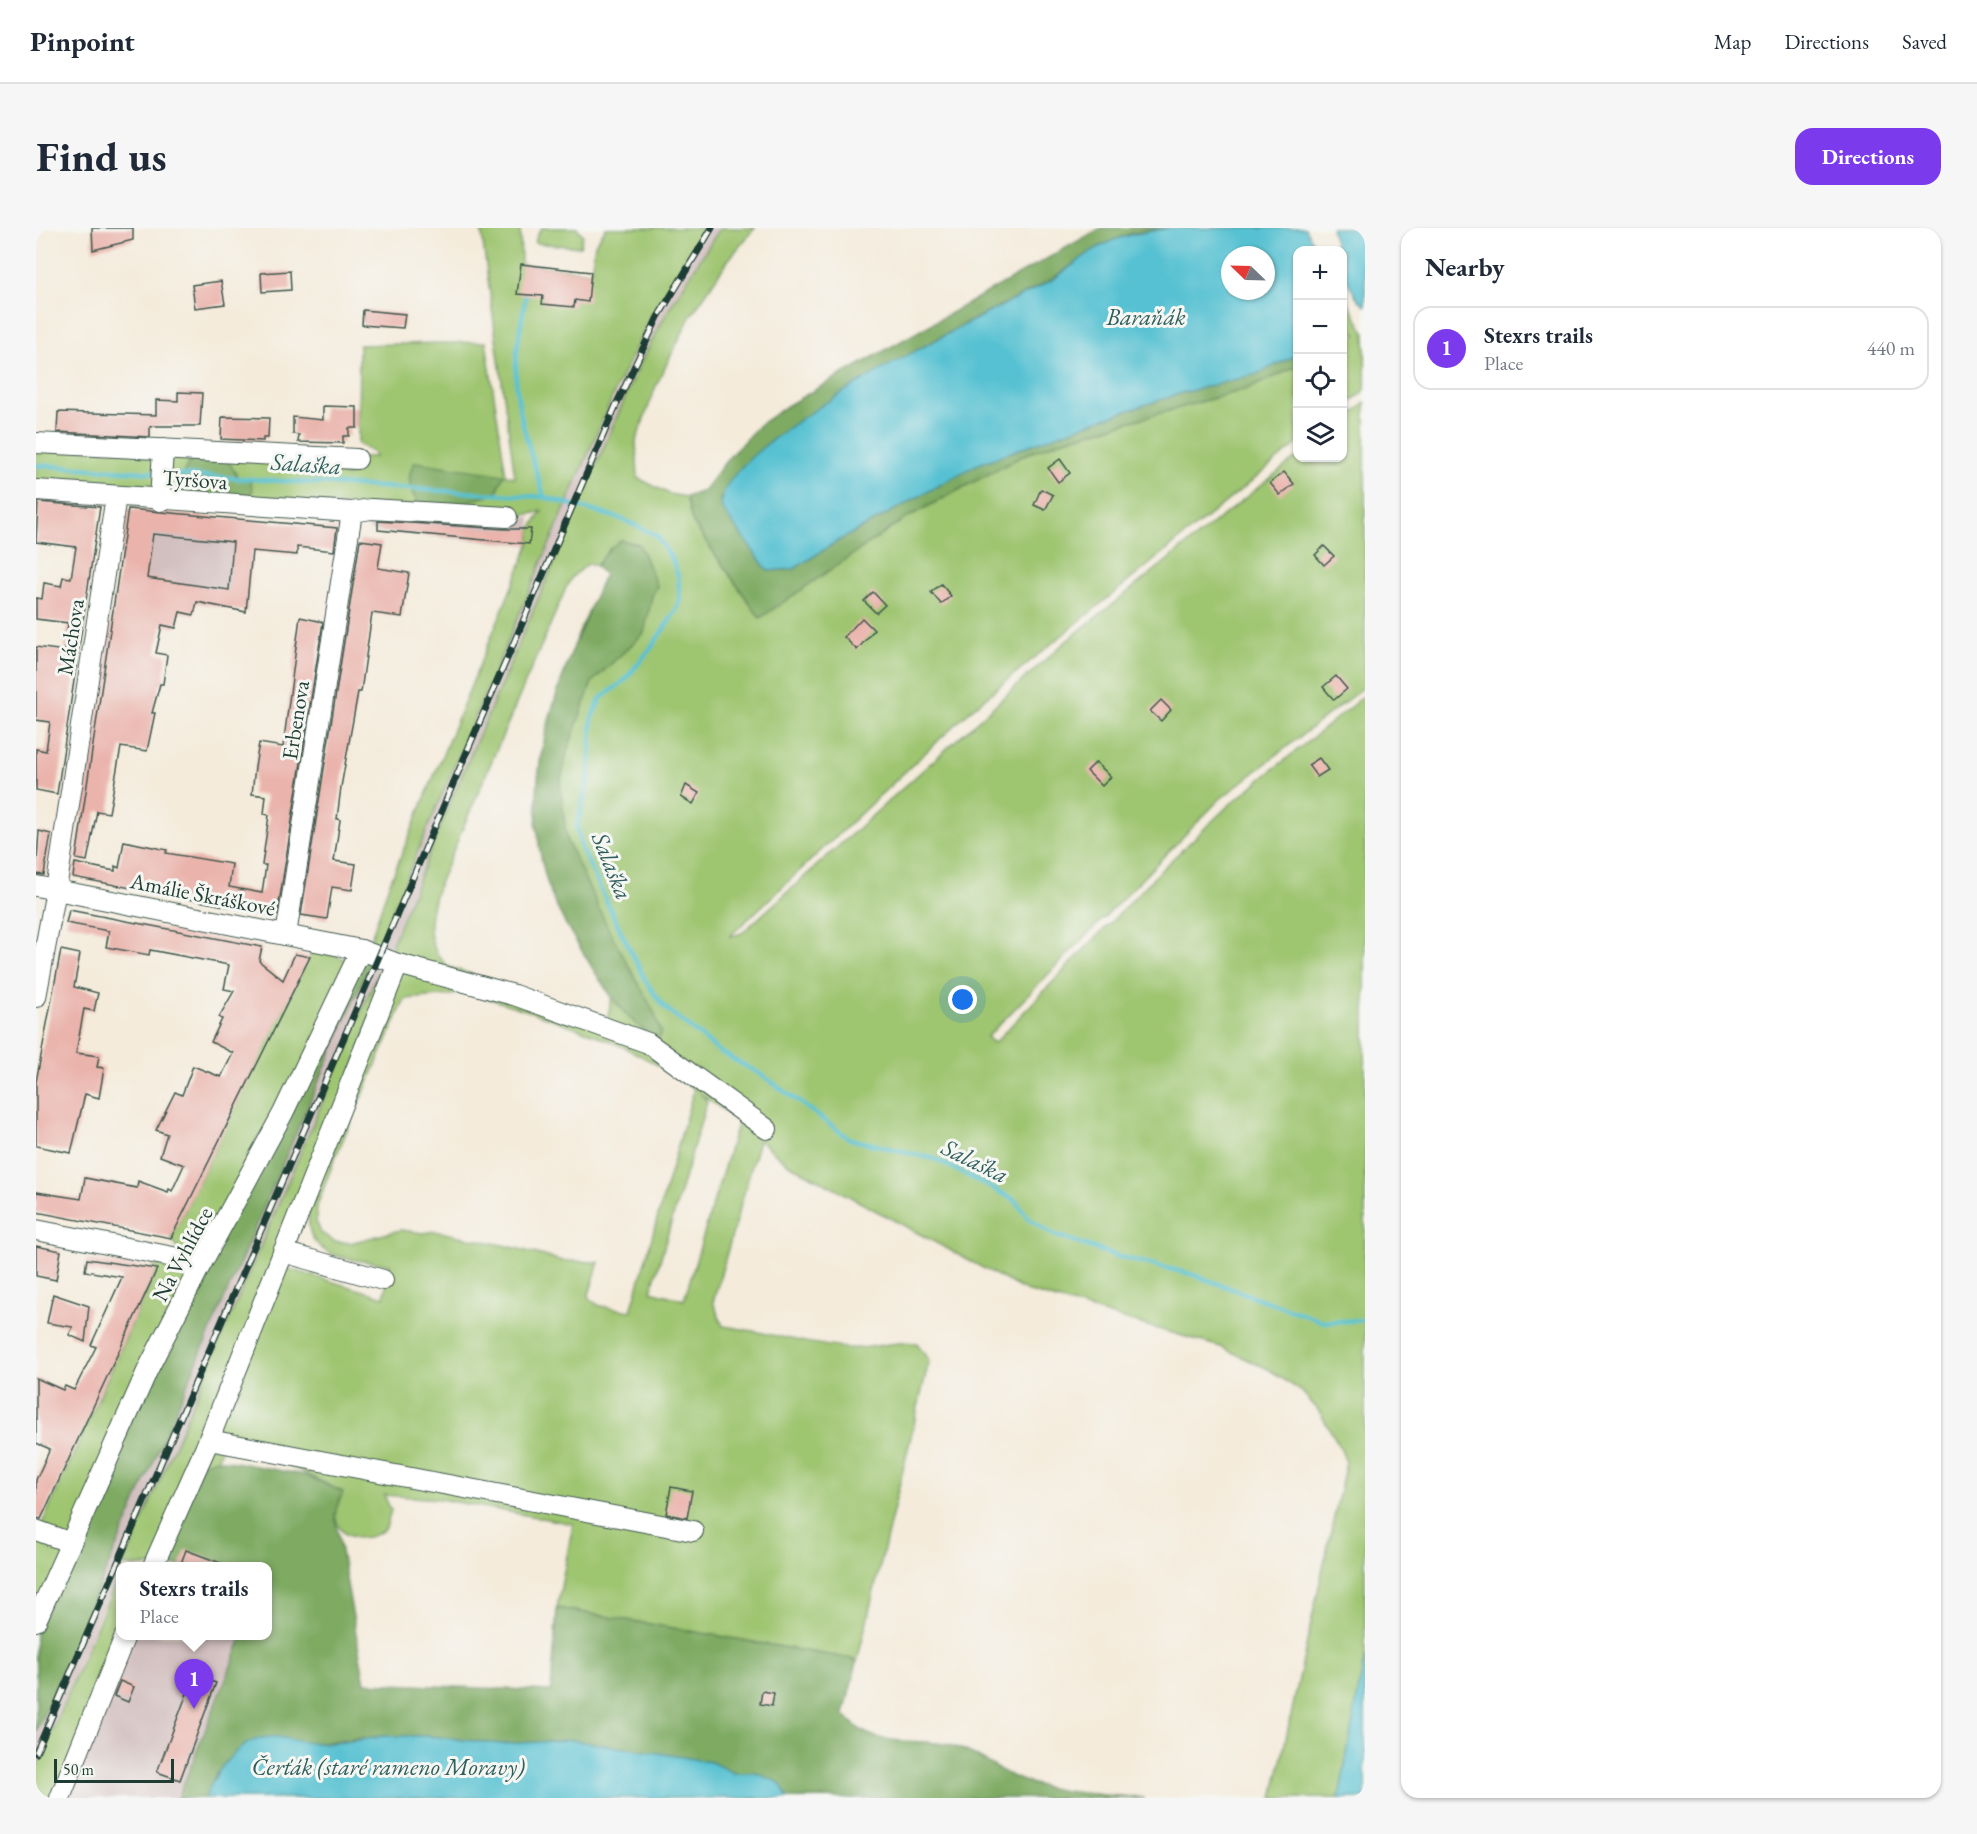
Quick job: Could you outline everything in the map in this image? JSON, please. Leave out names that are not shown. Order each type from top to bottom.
[{"type":"street","points":[[36,443],[162,474],[357,459]]},
{"type":"street","name":"Tyršova","points":[[36,490],[116,496],[162,474],[352,512],[371,509],[507,517]]},
{"type":"street","name":"Máchova","points":[[36,997],[56,890],[116,496]]},
{"type":"street","name":"Erbenova","points":[[286,934],[352,512]]},
{"type":"street","name":"Amálie Škráškové","points":[[36,886],[361,950]]},
{"type":"street","points":[[361,950],[398,964],[514,995],[648,1043],[767,1128]]},
{"type":"street","name":"Na Vyhlídce","points":[[36,1621],[148,1369],[284,1113],[361,950]]},
{"type":"street","points":[[155,1562],[209,1440],[398,964]]},
{"type":"street","points":[[36,1230],[173,1257],[200,1268]]},
{"type":"street","points":[[283,1252],[383,1280]]},
{"type":"street","points":[[209,1440],[693,1531]]},
{"type":"street","points":[[36,1530],[71,1543]]},
{"type":"street","points":[[60,1798],[123,1640]]},
{"type":"shaded area","points":[[704,228],[720,228],[667,312],[638,368],[161,1480],[122,1562],[116,1562],[116,1576],[36,1769],[36,1732],[371,961],[528,589],[652,314]]},
{"type":"shaded area","points":[[363,508],[531,517],[529,545],[370,531]]},
{"type":"shaded area","points":[[128,513],[255,522],[247,612],[117,588]]},
{"type":"shaded area","points":[[132,1640],[241,1640],[178,1798],[68,1798]]},
{"type":"green space","points":[[481,228],[520,228],[521,264],[591,272],[595,244],[606,228],[704,228],[652,314],[615,391],[378,944],[370,941],[387,890],[529,545],[531,529],[542,511],[513,514],[470,509],[195,496],[36,484],[36,448],[375,457],[373,452],[358,444],[359,345],[486,342],[506,475],[515,477]]},
{"type":"green space","points":[[542,228],[577,228],[583,235],[580,247],[535,243]]},
{"type":"green space","points":[[720,228],[755,228],[729,259],[690,317],[656,386],[636,441],[638,478],[669,494],[686,497],[692,522],[760,618],[906,518],[1024,455],[1057,442],[1250,388],[1293,368],[1293,447],[974,707],[729,937],[742,933],[1064,643],[1293,460],[1293,462],[1347,462],[1347,419],[1365,403],[1365,686],[1220,799],[987,1037],[994,1043],[1164,867],[1228,806],[1365,695],[1365,1658],[1339,1798],[1273,1798],[1346,1462],[1319,1411],[1302,1392],[1268,1369],[1221,1347],[1026,1291],[787,1163],[759,1140],[713,1302],[723,1326],[848,1348],[917,1343],[929,1361],[857,1662],[852,1659],[557,1608],[573,1524],[440,1499],[384,1495],[391,1510],[386,1528],[373,1536],[358,1538],[351,1536],[339,1527],[335,1515],[342,1492],[226,1433],[218,1459],[203,1463],[162,1562],[125,1562],[379,970],[384,976],[286,1268],[384,1297],[390,1265],[347,1259],[326,1251],[312,1237],[308,1213],[392,953],[392,944],[446,812],[638,368],[667,312]],"holes":[[[588,564],[597,566],[605,575],[577,637],[541,755],[536,826],[543,850],[612,996],[607,1021],[602,1016],[449,967],[435,949],[430,930],[430,919],[438,886],[566,588],[572,577]],[[463,990],[554,1020],[640,1055],[694,1089],[631,1311],[600,1306],[588,1298],[599,1262],[562,1261],[512,1247],[435,1231],[424,1233],[400,1230],[350,1243],[334,1241],[321,1233],[316,1221],[317,1206],[334,1160],[405,999],[452,995]],[[700,1093],[738,1121],[684,1300],[651,1291],[707,1101]]]},
{"type":"green space","points":[[1101,228],[1170,228],[1132,233],[1100,246],[1047,282],[955,329],[841,395],[720,499],[722,508],[768,571],[794,569],[838,541],[976,465],[1092,422],[1182,393],[1257,373],[1293,357],[1293,368],[1250,388],[1057,442],[1024,455],[906,518],[760,618],[692,521],[686,497],[703,491],[730,456],[759,425],[790,404]]},
{"type":"green space","points":[[1347,300],[1365,333],[1365,390],[1347,405],[1347,341],[1357,334],[1347,327]]},
{"type":"green space","points":[[196,457],[226,458],[238,477],[250,480],[253,490],[248,497],[179,491],[176,486],[188,464]]},
{"type":"green space","points":[[301,460],[360,467],[354,474],[347,476],[302,469]]},
{"type":"green space","points":[[415,462],[504,475],[496,494],[468,501],[462,508],[419,505],[409,479]]},
{"type":"green space","points":[[621,540],[639,544],[657,586],[652,596],[644,633],[592,682],[567,752],[560,784],[567,841],[610,932],[655,1014],[661,1033],[658,1040],[636,1024],[617,1004],[601,982],[559,912],[547,882],[539,842],[536,802],[540,763],[559,687],[604,575],[596,566],[610,548]]},
{"type":"green space","points":[[314,948],[359,964],[371,961],[259,1218],[217,1246],[194,1251],[179,1251],[171,1238]]},
{"type":"green space","points":[[363,960],[371,961],[36,1732],[36,1633],[144,1389]]},
{"type":"green space","points":[[165,1261],[200,1277],[144,1389],[36,1631],[36,1537],[155,1273],[153,1268]]},
{"type":"green space","points":[[218,1459],[304,1475],[343,1492],[335,1518],[365,1683],[551,1691],[557,1608],[852,1659],[857,1662],[844,1714],[868,1734],[894,1740],[953,1746],[969,1752],[1014,1777],[1044,1787],[1144,1798],[786,1798],[780,1783],[756,1773],[734,1773],[711,1762],[571,1740],[502,1744],[428,1736],[384,1736],[318,1743],[300,1743],[277,1737],[216,1773],[205,1798],[178,1798],[241,1640],[272,1640],[272,1562],[162,1562],[203,1463]]},
{"type":"green space","points":[[116,1581],[116,1640],[119,1640],[68,1798],[36,1798],[36,1769]]},
{"type":"water","name":"Baraňák","points":[[1170,228],[1305,228],[1315,246],[1293,246],[1293,357],[1257,374],[1182,393],[1092,422],[976,465],[838,541],[794,569],[768,571],[722,509],[729,482],[759,451],[804,417],[860,382],[1048,282],[1109,242],[1143,232]]},
{"type":"water","points":[[1331,228],[1365,228],[1365,306],[1355,295],[1347,278],[1347,246],[1336,246]]},
{"type":"water","points":[[1365,1658],[1365,1798],[1339,1798],[1362,1671]]},
{"type":"water","name":"Čerťák (staré rameno Moravy)","points":[[384,1736],[428,1736],[502,1744],[571,1740],[653,1752],[711,1762],[734,1773],[756,1773],[780,1783],[788,1798],[205,1798],[223,1765],[242,1747],[253,1741],[265,1737],[278,1737],[315,1743],[332,1743]]},
{"type":"building","points":[[92,228],[133,228],[133,240],[93,250]]},
{"type":"building","points":[[521,264],[591,272],[588,302],[575,300],[574,307],[542,304],[543,296],[517,294]]},
{"type":"building","points":[[290,271],[291,290],[262,292],[261,273]]},
{"type":"building","points":[[221,281],[225,304],[195,308],[192,285]]},
{"type":"building","points":[[363,310],[405,314],[403,328],[362,325]]},
{"type":"building","points":[[178,392],[202,393],[200,426],[150,427],[150,437],[57,432],[58,412],[156,415],[156,400],[178,401]]},
{"type":"building","points":[[323,406],[357,407],[357,428],[349,428],[349,436],[343,436],[343,443],[298,442],[299,435],[293,434],[293,417],[323,420]]},
{"type":"building","points":[[222,417],[269,418],[268,438],[263,438],[263,441],[221,439]]},
{"type":"building","points":[[1060,459],[1070,473],[1058,482],[1048,468]]},
{"type":"building","points":[[1284,472],[1294,484],[1280,495],[1270,483]]},
{"type":"building","points":[[1041,489],[1053,495],[1045,510],[1034,505]]},
{"type":"building","points":[[38,502],[100,507],[57,794],[36,790],[36,749],[46,751],[50,722],[36,720],[36,647],[65,651],[68,623],[36,619],[36,598],[42,599],[44,583],[61,586],[63,577],[71,578],[76,547],[36,542]]},
{"type":"building","points":[[128,509],[337,528],[334,551],[297,547],[297,555],[252,551],[246,612],[197,602],[194,615],[180,612],[176,628],[162,625],[156,653],[167,655],[163,684],[160,684],[152,713],[155,713],[147,751],[121,747],[109,813],[97,811],[87,861],[76,859]],"holes":[[[153,534],[233,542],[229,590],[147,578]]]},
{"type":"building","points":[[378,521],[531,529],[529,544],[378,530]]},
{"type":"building","points":[[360,540],[382,543],[378,568],[409,573],[402,617],[372,613],[361,692],[358,692],[341,787],[337,819],[340,820],[334,861],[356,864],[352,890],[332,887],[327,919],[301,915]]},
{"type":"building","points":[[1324,546],[1334,556],[1324,565],[1315,555]]},
{"type":"building","points":[[941,584],[951,596],[941,604],[931,592]]},
{"type":"building","points":[[873,592],[885,605],[876,613],[864,601]]},
{"type":"building","points":[[300,617],[323,622],[277,916],[73,877],[75,863],[115,871],[115,866],[119,868],[124,841],[167,850],[166,853],[232,864],[229,887],[262,893],[266,865],[262,865],[269,815],[264,814],[266,796],[252,794],[255,767],[259,743],[283,747]]},
{"type":"building","points":[[862,618],[874,630],[857,650],[844,637]]},
{"type":"building","points":[[1336,676],[1347,689],[1334,700],[1323,687]]},
{"type":"building","points":[[1161,700],[1171,710],[1161,721],[1150,711]]},
{"type":"building","points":[[1319,758],[1328,770],[1317,777],[1308,765]]},
{"type":"building","points":[[1096,762],[1111,777],[1102,786],[1087,771]]},
{"type":"building","points":[[686,785],[699,793],[693,804],[681,797]]},
{"type":"building","points":[[39,831],[51,834],[44,875],[36,874]]},
{"type":"building","points":[[69,910],[262,947],[259,961],[283,980],[295,954],[310,957],[171,1238],[36,1212],[36,1192],[81,1199],[85,1178],[137,1188],[138,1181],[168,1192],[169,1189],[172,1191],[184,1165],[160,1156],[167,1134],[156,1130],[175,1092],[182,1095],[193,1066],[221,1077],[233,1053],[211,1042],[222,1019],[219,1017],[234,991],[224,989],[229,965],[150,950],[149,955],[106,947],[109,931],[66,923]]},
{"type":"building","points":[[61,950],[80,954],[74,987],[98,993],[94,1011],[84,1009],[76,1053],[99,1056],[97,1067],[104,1068],[99,1098],[85,1094],[71,1153],[36,1146],[36,1082]]},
{"type":"building","points":[[36,1246],[61,1251],[56,1280],[36,1276]]},
{"type":"building","points":[[87,1259],[157,1269],[41,1519],[36,1518],[36,1480],[50,1449],[36,1443],[36,1378],[63,1390],[65,1386],[74,1390],[96,1347],[91,1345],[122,1277],[85,1271]]},
{"type":"building","points":[[53,1294],[89,1306],[85,1342],[69,1335],[73,1327],[47,1323]]},
{"type":"building","points":[[671,1487],[692,1491],[687,1518],[666,1514]]},
{"type":"building","points":[[186,1550],[218,1562],[182,1562]]},
{"type":"building","points":[[194,1675],[216,1683],[180,1780],[157,1772]]},
{"type":"building","points":[[120,1681],[134,1687],[128,1702],[114,1696]]},
{"type":"building","points":[[762,1691],[774,1693],[772,1706],[760,1704]]},
{"type":"waterway","points":[[526,295],[517,347],[516,382],[525,432],[544,497]]},
{"type":"waterway","name":"Salaška","points":[[36,465],[156,473]]},
{"type":"waterway","name":"Salaška","points":[[167,474],[544,497],[619,518],[656,535],[673,561],[678,576],[680,599],[677,609],[651,648],[624,681],[601,698],[592,717],[589,777],[577,826],[581,847],[623,936],[647,983],[663,1006],[720,1052],[762,1075],[850,1139],[935,1159],[1015,1200],[1028,1218],[1052,1234],[1120,1257],[1191,1274],[1324,1322],[1365,1320]]},
{"type":"railway","points":[[118,1562],[617,403],[658,317],[712,228]]},
{"type":"railway","points":[[36,1753],[116,1567]]},
{"type":"place","name":"Stexrs trails","points":[[194,1709]]}]
